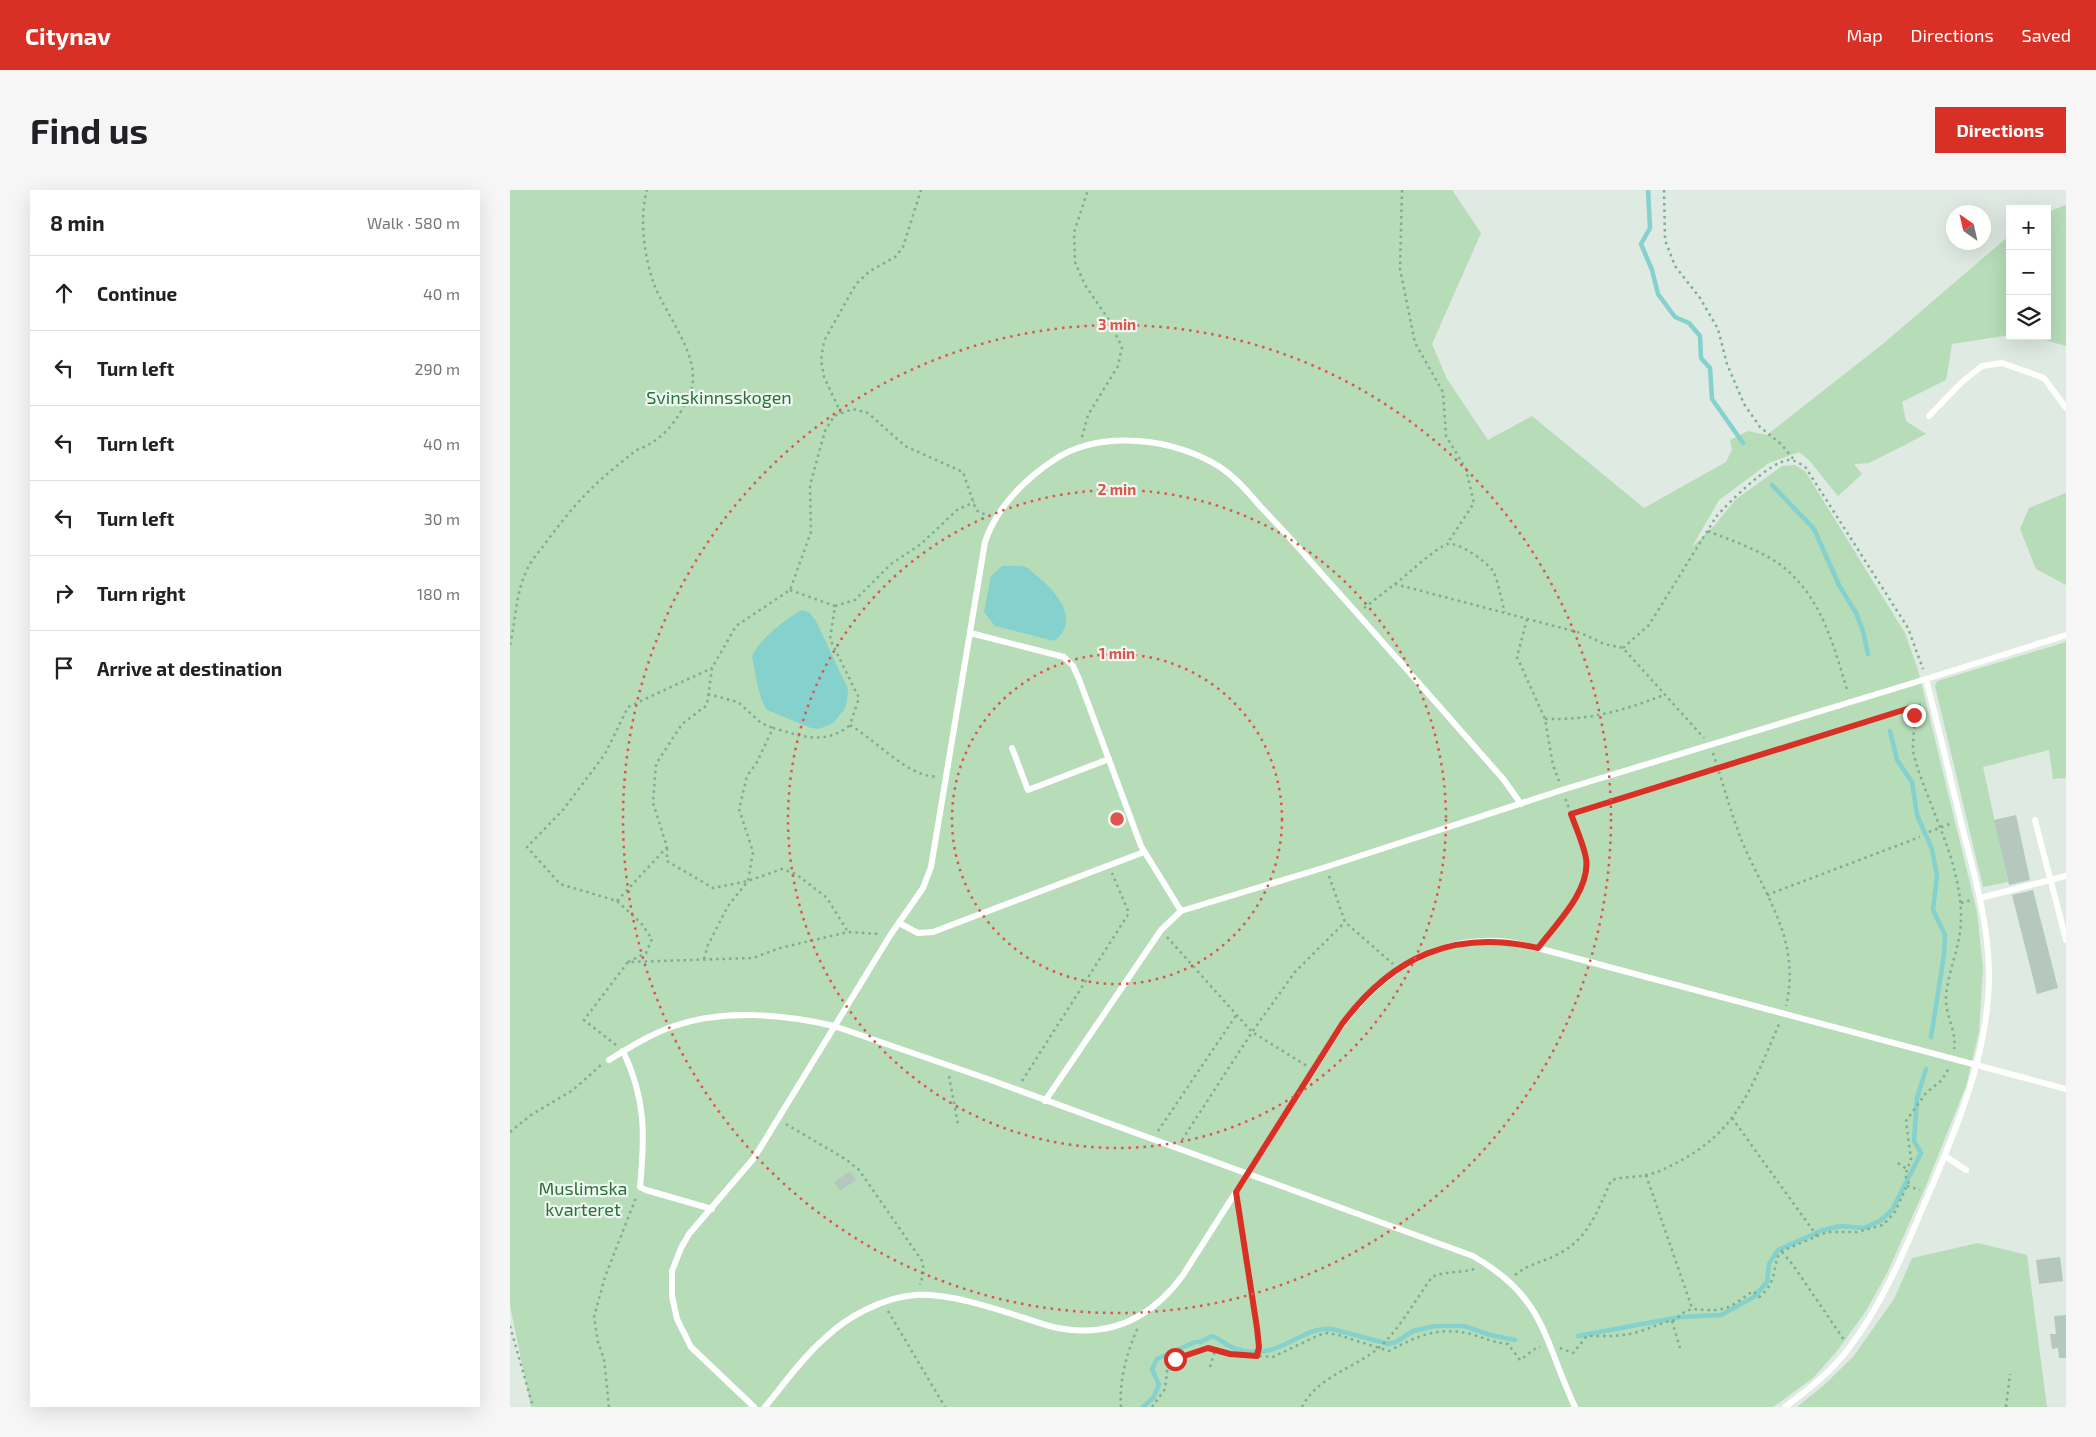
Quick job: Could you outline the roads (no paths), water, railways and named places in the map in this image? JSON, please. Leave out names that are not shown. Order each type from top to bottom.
[{"type":"lane","points":[[1929,416],[1962,382],[1982,366],[2002,363],[2044,378],[2066,408]]},
{"type":"lane","points":[[754,1407],[691,1347],[677,1319],[672,1302],[672,1278],[676,1258],[689,1234],[748,1167],[891,934],[923,888],[931,867],[984,542],[1005,504],[1018,489],[1053,461],[1079,448],[1094,444],[1126,442],[1163,445],[1190,452],[1220,468],[1240,484],[1357,613],[1504,780],[1521,804]]},
{"type":"lane","points":[[970,633],[1051,653],[1068,660],[1073,666],[1144,852],[1181,911]]},
{"type":"lane","points":[[1045,1101],[1161,930],[1181,911],[1326,868],[1562,790],[2066,635]]},
{"type":"lane","points":[[1785,1407],[1819,1382],[1849,1348],[1881,1302],[1901,1261],[1945,1156],[1977,1066],[1987,1015],[1988,971],[1984,911],[1926,679]]},
{"type":"lane","points":[[1012,748],[1028,790],[1109,759]]},
{"type":"lane","points":[[2035,820],[2066,940]]},
{"type":"lane","points":[[899,923],[918,933],[933,932],[1144,852]]},
{"type":"lane","points":[[1980,898],[2066,876]]},
{"type":"lane","points":[[765,1407],[825,1337],[853,1317],[885,1302],[918,1294],[961,1300],[1053,1327],[1070,1330],[1111,1327],[1144,1314],[1162,1300],[1178,1282],[1342,1024],[1358,1004],[1371,990],[1398,969],[1429,954],[1467,943],[1502,941],[1538,948],[2066,1090]]},
{"type":"lane","points":[[609,1060],[623,1051],[676,1026],[722,1017],[770,1016],[812,1021],[834,1026],[948,1065],[1465,1253],[1488,1265],[1509,1281],[1522,1294],[1533,1310],[1551,1345],[1575,1407]]},
{"type":"lane","points":[[623,1051],[635,1080],[644,1125],[640,1187],[712,1209]]},
{"type":"lane","points":[[1945,1156],[1966,1170]]},
{"type":"water","points":[[1002,566],[1026,567],[1045,583],[1059,599],[1066,616],[1066,625],[1062,633],[1054,641],[995,626],[984,612],[991,576]]},
{"type":"water","points":[[802,610],[809,612],[816,621],[848,689],[844,710],[833,723],[819,729],[811,728],[767,710],[760,693],[752,657],[766,637]]},
{"type":"waterway","points":[[1648,190],[1650,228],[1641,244],[1652,270],[1658,294],[1675,317],[1689,323],[1700,336],[1701,358],[1710,368],[1712,399],[1743,443]]},
{"type":"waterway","points":[[1772,485],[1814,529],[1839,585],[1856,613],[1863,631],[1868,654]]},
{"type":"waterway","points":[[1890,731],[1897,760],[1912,782],[1917,815],[1932,849],[1937,876],[1933,910],[1945,935],[1944,955],[1931,1037]]},
{"type":"waterway","points":[[1578,1336],[1680,1317],[1721,1315],[1754,1297],[1767,1282],[1769,1264],[1778,1250],[1823,1230],[1841,1226],[1864,1228],[1880,1221],[1892,1210],[1921,1153],[1914,1141],[1917,1098],[1926,1069]]},
{"type":"waterway","points":[[1143,1407],[1153,1398],[1159,1385],[1152,1369],[1157,1359],[1212,1336],[1233,1348],[1251,1352],[1277,1348],[1310,1332],[1321,1329],[1332,1329],[1389,1344],[1396,1342],[1413,1331],[1435,1326],[1464,1326],[1490,1335],[1515,1340]]},
{"type":"park label","name":"Svinskinnsskogen","points":[[719,398]]},
{"type":"park label","name":"Muslimska kvarteret","points":[[583,1199]]}]
